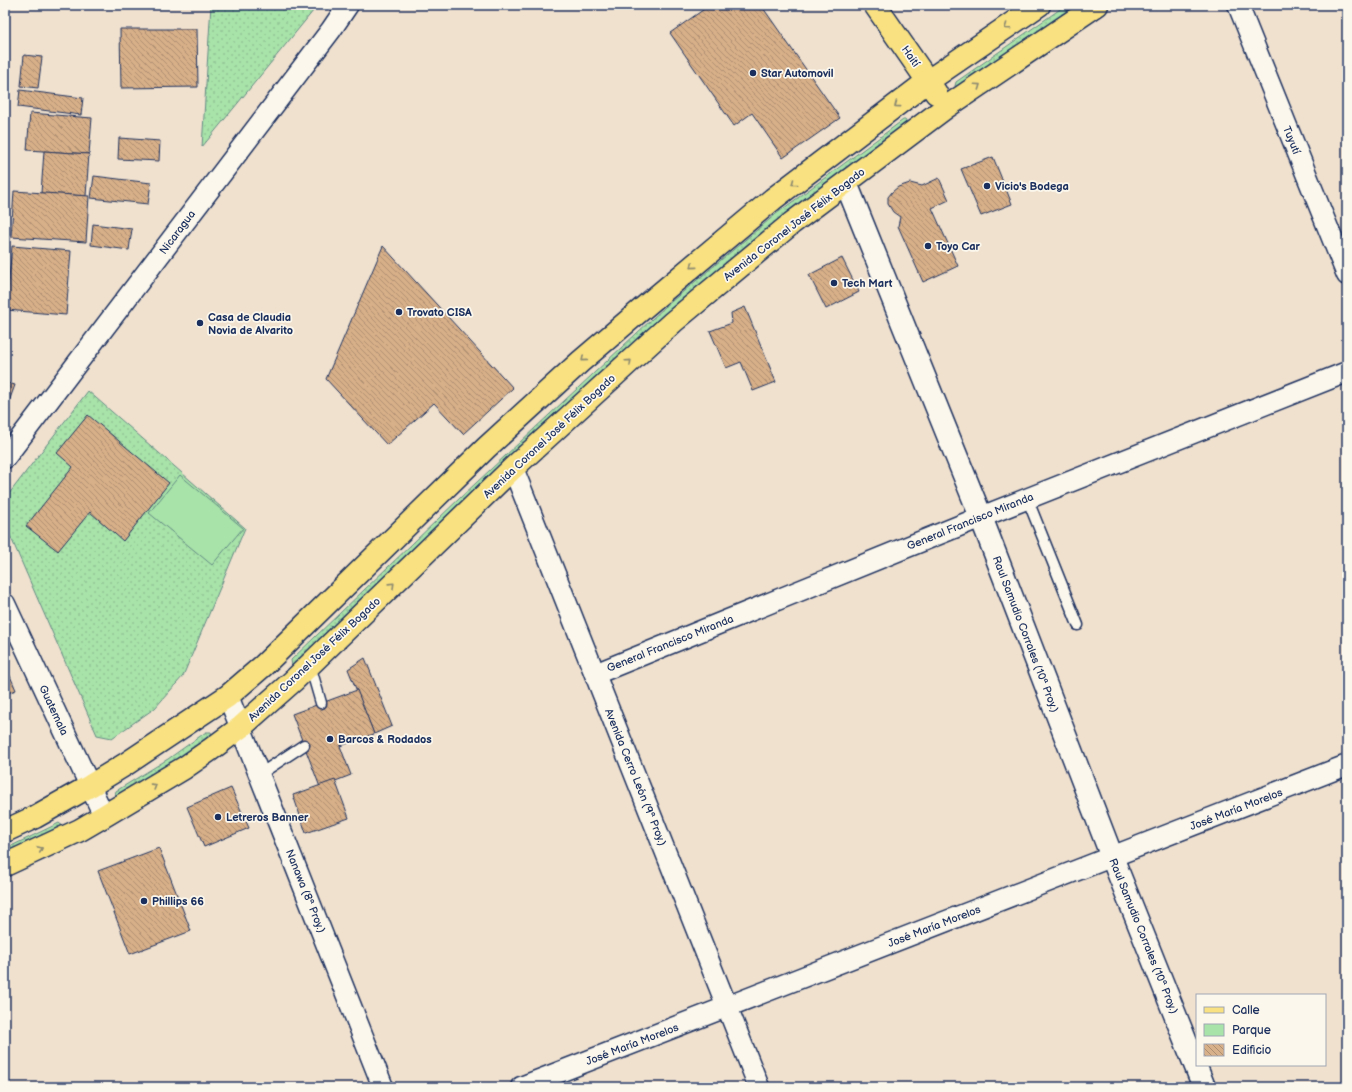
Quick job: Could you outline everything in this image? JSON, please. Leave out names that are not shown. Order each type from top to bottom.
[{"type":"main road","name":"Haití","points":[[875,5],[946,108]]},
{"type":"main road","points":[[5,830],[35,817],[90,786],[126,764],[228,696],[264,665],[486,448],[580,362],[655,298],[773,199],[928,81],[1039,5]]},
{"type":"main road","name":"Avenida Coronel José Félix Bogado","points":[[5,865],[74,833],[104,816],[190,763],[241,727],[310,665],[513,468],[673,322],[792,223],[946,108],[1096,5]]},
{"type":"street","name":"Nicaragua","points":[[5,458],[331,30],[348,5]]},
{"type":"street","name":"Tuyutí","points":[[1238,5],[1347,275]]},
{"type":"street","name":"Raul Samudio Corrales (10ª Proy.)","points":[[846,183],[981,517],[1112,857],[1204,1087]]},
{"type":"street","name":"General Francisco Miranda","points":[[595,674],[1027,498],[1347,372]]},
{"type":"street","name":"Avenida Cerro León (9ª Proy.)","points":[[513,468],[759,1087]]},
{"type":"street","name":"Guatemala","points":[[5,604],[104,816]]},
{"type":"street","name":"Nanawa (8ª Proy.)","points":[[228,696],[384,1087]]},
{"type":"street","name":"José María Morelos","points":[[521,1087],[1347,766]]},
{"type":"lane","points":[[1027,498],[1078,625]]},
{"type":"lane","points":[[310,665],[321,703]]},
{"type":"lane","points":[[260,774],[304,745]]},
{"type":"green space","points":[[211,5],[318,5],[202,147]]},
{"type":"green space","points":[[1066,5],[1081,5],[957,89],[955,86],[956,82]]},
{"type":"green space","points":[[903,120],[909,123],[295,667],[292,666],[291,660],[461,497],[666,306],[776,214]]},
{"type":"green space","points":[[88,391],[245,528],[183,676],[155,708],[112,738],[97,735],[5,524],[5,499]]},
{"type":"green space","points":[[180,475],[243,528],[212,565],[149,513]]},
{"type":"green space","points":[[206,732],[211,732],[212,736],[172,766],[116,797],[116,791],[168,759]]},
{"type":"green space","points":[[59,823],[64,827],[5,857],[5,849]]},
{"type":"building","name":"Star Automovil","points":[[710,5],[761,5],[840,118],[783,158],[752,113],[734,126],[670,33]]},
{"type":"building","points":[[120,29],[197,29],[198,87],[121,88]]},
{"type":"building","points":[[24,55],[42,57],[38,88],[21,86]]},
{"type":"building","points":[[20,90],[83,98],[81,115],[18,107]]},
{"type":"building","points":[[30,113],[92,118],[89,154],[27,150]]},
{"type":"building","points":[[119,138],[160,141],[159,161],[118,159]]},
{"type":"building","points":[[44,151],[89,154],[86,196],[41,193]]},
{"type":"building","name":"Vicio's Bodega","points":[[993,157],[1012,204],[981,216],[961,169]]},
{"type":"building","points":[[94,176],[151,183],[148,204],[91,198]]},
{"type":"building","name":"Toyo Car","points":[[939,178],[949,200],[932,208],[958,266],[923,282],[898,226],[900,217],[893,212],[888,204],[888,197],[898,187],[910,183],[922,186]]},
{"type":"building","points":[[14,191],[89,196],[86,242],[11,237]]},
{"type":"building","points":[[93,224],[132,229],[129,250],[91,245]]},
{"type":"building","points":[[12,246],[71,251],[66,315],[6,310]]},
{"type":"building","name":"Trovato CISA","points":[[383,246],[513,388],[463,434],[434,403],[387,445],[326,379]]},
{"type":"building","name":"Tech Mart","points":[[842,258],[859,292],[826,309],[809,275]]},
{"type":"building","points":[[745,307],[776,382],[753,391],[741,362],[726,368],[710,331],[732,323],[731,313]]},
{"type":"building","points":[[5,382],[15,385],[7,407],[5,407]]},
{"type":"building","points":[[88,415],[169,483],[123,541],[90,512],[58,551],[26,526],[73,467],[57,453]]},
{"type":"building","points":[[365,658],[392,726],[374,734],[348,669]]},
{"type":"building","points":[[5,664],[16,690],[5,694]]},
{"type":"building","name":"Barcos & Rodados","points":[[357,690],[374,734],[340,746],[351,775],[320,787],[292,714]]},
{"type":"building","points":[[335,780],[349,818],[306,833],[293,795]]},
{"type":"building","name":"Letreros Banner","points":[[231,788],[249,828],[204,847],[187,807]]},
{"type":"building","name":"Phillips 66","points":[[159,848],[191,931],[130,954],[98,871]]},
{"type":"place","name":"Star Automovil","points":[[753,73]]},
{"type":"place","name":"Vicio's Bodega","points":[[987,186]]},
{"type":"place","name":"Toyo Car","points":[[928,246]]},
{"type":"place","name":"Tech Mart","points":[[834,283]]},
{"type":"place","name":"Trovato CISA","points":[[399,312]]},
{"type":"place","name":"Casa de Claudia Novia de Alvarito","points":[[200,323]]},
{"type":"place","name":"Barcos & Rodados","points":[[330,739]]},
{"type":"place","name":"Letreros Banner","points":[[218,817]]},
{"type":"place","name":"Phillips 66","points":[[144,901]]}]
